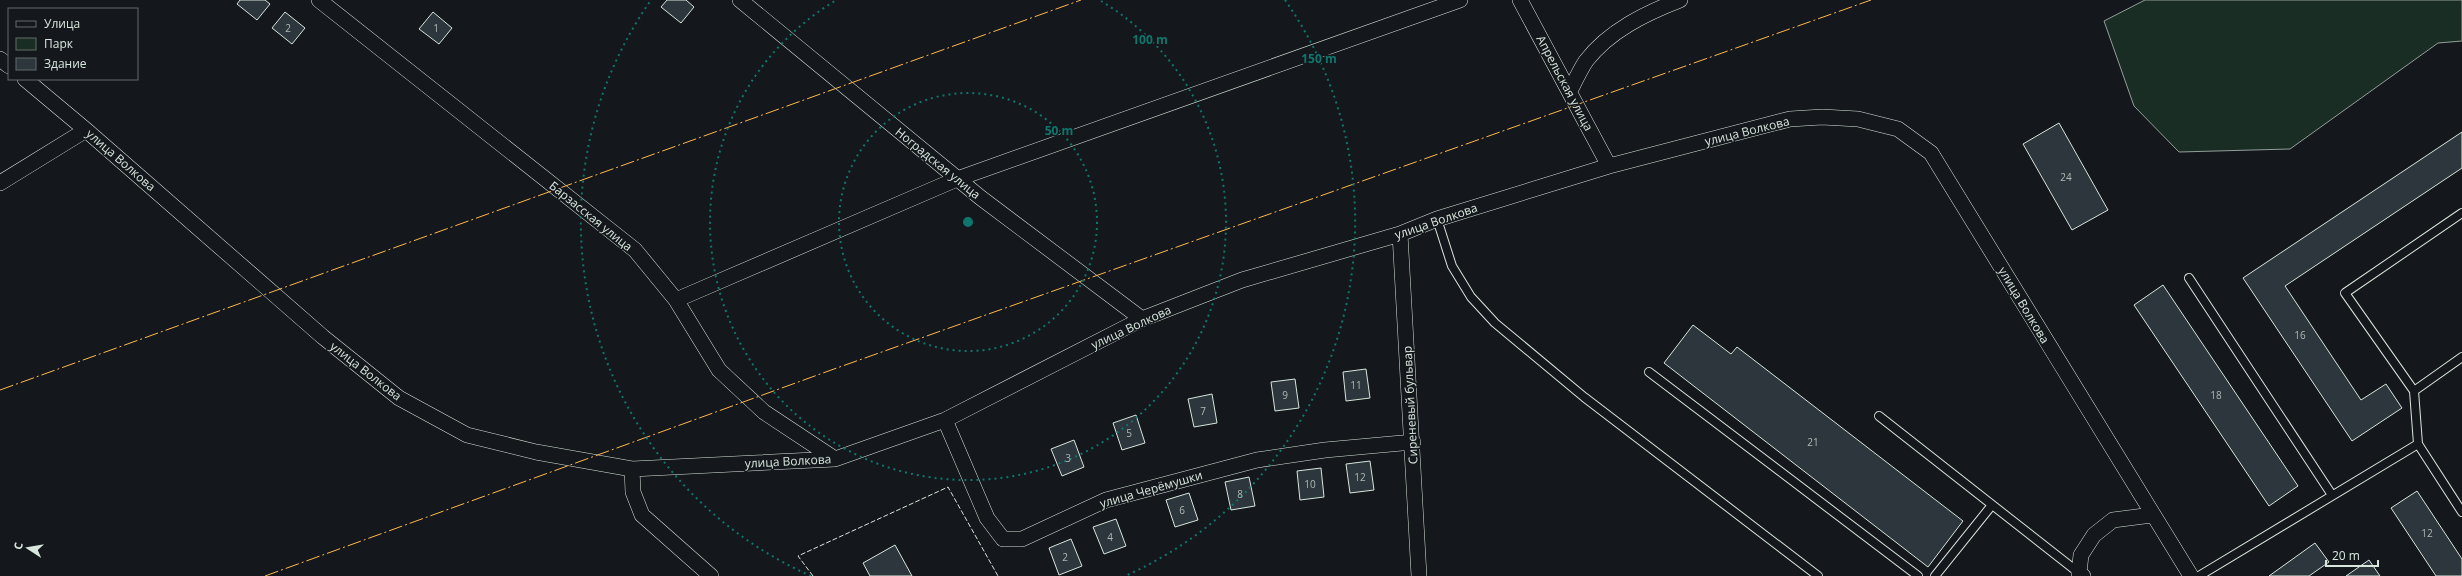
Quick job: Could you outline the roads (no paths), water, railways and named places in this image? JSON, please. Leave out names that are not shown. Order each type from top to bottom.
[{"type":"street","name":"Барзасская улица","points":[[319,0],[635,250],[676,300],[719,370],[764,412],[835,459]]},
{"type":"street","name":"Ноградская улица","points":[[740,0],[957,179],[1142,319]]},
{"type":"street","points":[[676,300],[957,179],[1460,0]]},
{"type":"street","name":"Апрельская улица","points":[[1520,0],[1609,166]]},
{"type":"street","points":[[1570,91],[1586,62],[1606,40],[1652,11],[1680,0]]},
{"type":"street","points":[[0,59],[8,65]]},
{"type":"street","name":"улица Волкова","points":[[26,80],[86,130],[322,337],[399,398],[467,436],[536,452],[632,469],[835,459],[945,420],[1142,319],[1242,280],[1400,234],[1437,219],[1609,166],[1790,119],[1822,117],[1858,119],[1898,129],[1931,153],[2152,515],[2191,576]]},
{"type":"street","points":[[0,182],[86,130]]},
{"type":"street","name":"Сиреневый бульвар","points":[[1400,234],[1413,442],[1418,576]]},
{"type":"street","name":"улица Черёмушки","points":[[945,420],[987,518],[1003,539],[1022,538],[1106,500],[1257,460],[1325,450],[1413,442]]},
{"type":"street","points":[[632,469],[633,492],[642,515],[711,576]]},
{"type":"street","points":[[2081,574],[2080,555],[2094,535],[2113,520],[2152,515]]},
{"type":"lane","points":[[2462,213],[2345,293],[2414,391],[2418,444],[2462,512]]},
{"type":"lane","points":[[1437,219],[1452,266],[1471,297],[1495,323],[1584,397],[1818,576]]},
{"type":"lane","points":[[2189,278],[2332,495]]},
{"type":"lane","points":[[2414,391],[2462,357]]},
{"type":"lane","points":[[1649,372],[1918,576]]},
{"type":"lane","points":[[1879,416],[2081,574]]},
{"type":"lane","points":[[2199,576],[2418,444]]},
{"type":"lane","points":[[1935,576],[1992,505]]}]
